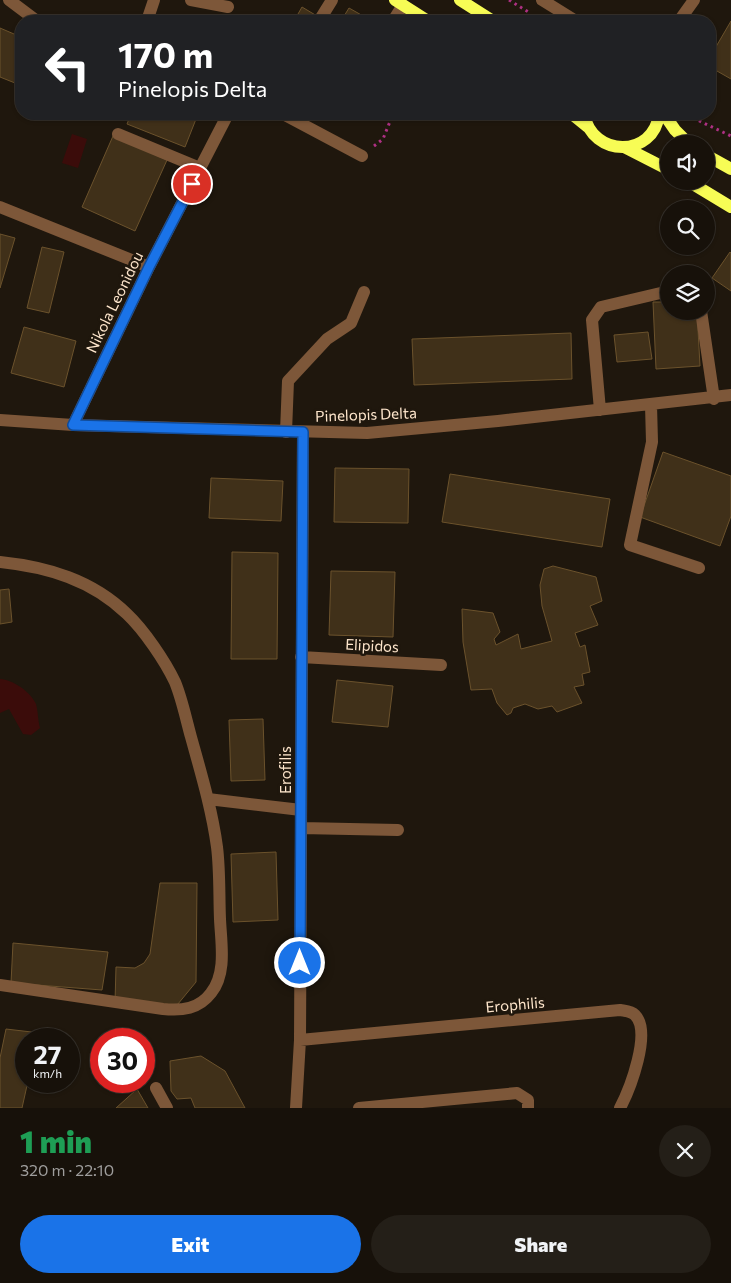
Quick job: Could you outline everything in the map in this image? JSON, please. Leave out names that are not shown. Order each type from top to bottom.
[{"type":"main road","points":[[460,0],[484,15]]},
{"type":"main road","points":[[399,3],[418,15]]},
{"type":"main road","points":[[579,120],[602,142],[612,146],[624,147],[660,165]]},
{"type":"main road","points":[[586,120],[588,127]]},
{"type":"main road","points":[[624,147],[644,140],[653,131],[657,120]]},
{"type":"main road","points":[[668,120],[680,135]]},
{"type":"main road","points":[[715,160],[731,169]]},
{"type":"main road","points":[[703,190],[731,207]]},
{"type":"street","points":[[8,0],[29,15]]},
{"type":"street","points":[[149,15],[154,0]]},
{"type":"street","points":[[191,0],[228,7]]},
{"type":"street","points":[[323,15],[332,0]]},
{"type":"street","points":[[542,0],[566,15]]},
{"type":"street","points":[[683,15],[694,0]]},
{"type":"street","points":[[394,15],[399,3]]},
{"type":"street","name":"Nikola Leonidou","points":[[73,425],[149,267],[225,120]]},
{"type":"street","points":[[294,120],[362,156]]},
{"type":"street","points":[[118,134],[200,168]]},
{"type":"street","points":[[0,207],[149,267]]},
{"type":"street","points":[[286,432],[288,381],[327,339],[351,323],[364,292]]},
{"type":"street","points":[[600,410],[592,320],[602,307],[660,293]]},
{"type":"street","points":[[702,320],[714,399]]},
{"type":"street","name":"Pinelopis Delta","points":[[0,420],[73,425],[286,432],[367,432],[731,396]]},
{"type":"street","points":[[651,405],[652,442],[630,545],[699,568]]},
{"type":"street","name":"Erofilis","points":[[296,1108],[300,1040],[303,432]]},
{"type":"street","points":[[0,562],[35,566],[72,578],[103,594],[128,614],[147,638],[175,682],[208,799],[217,847],[222,959],[219,978],[211,993],[200,1003],[184,1010],[163,1010],[0,984]]},
{"type":"street","name":"Elipidos","points":[[301,657],[441,665]]},
{"type":"street","points":[[208,799],[301,810]]},
{"type":"street","points":[[301,828],[398,830]]},
{"type":"street","name":"Erophilis","points":[[300,1040],[620,1010],[634,1014],[639,1022],[640,1052],[620,1108]]},
{"type":"street","points":[[156,1088],[167,1108]]},
{"type":"street","points":[[359,1108],[517,1093],[528,1100],[528,1108]]},
{"type":"path","points":[[510,0],[532,15]]},
{"type":"path","points":[[362,156],[383,138],[390,120]]},
{"type":"path","points":[[697,120],[731,136]]},
{"type":"shaded area","points":[[72,134],[87,139],[78,168],[62,163]]},
{"type":"shaded area","points":[[0,679],[10,681],[21,687],[36,704],[40,728],[31,735],[23,734],[9,709],[0,713]]},
{"type":"building","points":[[302,7],[315,15],[297,15]]},
{"type":"building","points":[[349,8],[361,15],[345,15]]},
{"type":"building","points":[[731,21],[731,79],[716,70],[716,47]]},
{"type":"building","points":[[0,28],[15,34],[15,83],[0,77]]},
{"type":"building","points":[[129,120],[196,120],[185,147],[127,124]]},
{"type":"building","points":[[113,136],[167,160],[135,231],[82,207]]},
{"type":"building","points":[[0,234],[15,238],[0,288]]},
{"type":"building","points":[[42,247],[64,252],[49,313],[27,308]]},
{"type":"building","points":[[730,252],[731,291],[715,280],[715,274]]},
{"type":"building","points":[[653,302],[660,302],[660,320],[697,320],[700,366],[656,369]]},
{"type":"building","points":[[24,327],[76,341],[64,387],[11,373]]},
{"type":"building","points":[[648,332],[652,359],[617,362],[614,335]]},
{"type":"building","points":[[571,333],[572,379],[414,385],[412,339]]},
{"type":"building","points":[[663,452],[731,476],[731,516],[720,546],[640,517]]},
{"type":"building","points":[[335,468],[409,469],[408,523],[334,522]]},
{"type":"building","points":[[450,474],[610,499],[602,547],[442,522]]},
{"type":"building","points":[[211,478],[283,481],[281,521],[209,518]]},
{"type":"building","points":[[232,552],[278,553],[277,659],[231,659]]},
{"type":"building","points":[[553,566],[596,577],[602,601],[590,606],[598,625],[575,633],[580,647],[585,645],[590,672],[582,674],[584,685],[574,687],[582,703],[557,712],[552,706],[538,709],[525,704],[513,708],[511,713],[507,715],[497,703],[492,689],[471,690],[463,642],[462,609],[493,613],[500,632],[494,639],[496,645],[518,634],[521,649],[552,641],[542,606],[540,585],[544,569]]},
{"type":"building","points":[[331,571],[395,572],[393,637],[329,635]]},
{"type":"building","points":[[9,589],[12,622],[0,624],[0,590]]},
{"type":"building","points":[[337,680],[393,686],[388,727],[332,722]]},
{"type":"building","points":[[263,719],[265,780],[231,781],[229,720]]},
{"type":"building","points":[[276,852],[278,920],[233,922],[231,854]]},
{"type":"building","points":[[160,883],[197,883],[196,982],[173,1010],[115,1002],[116,967],[135,968],[144,963],[150,954]]},
{"type":"building","points":[[13,943],[108,952],[102,990],[11,983]]},
{"type":"building","points":[[6,1029],[15,1030],[15,1093],[25,1093],[22,1108],[0,1108],[0,1058]]},
{"type":"building","points":[[201,1056],[225,1071],[245,1108],[195,1108],[191,1098],[177,1099],[171,1091],[170,1061]]},
{"type":"building","points":[[133,1093],[139,1093],[148,1108],[116,1108]]},
{"type":"route","points":[[192,184],[149,267],[73,425],[303,432],[300,963]]}]
